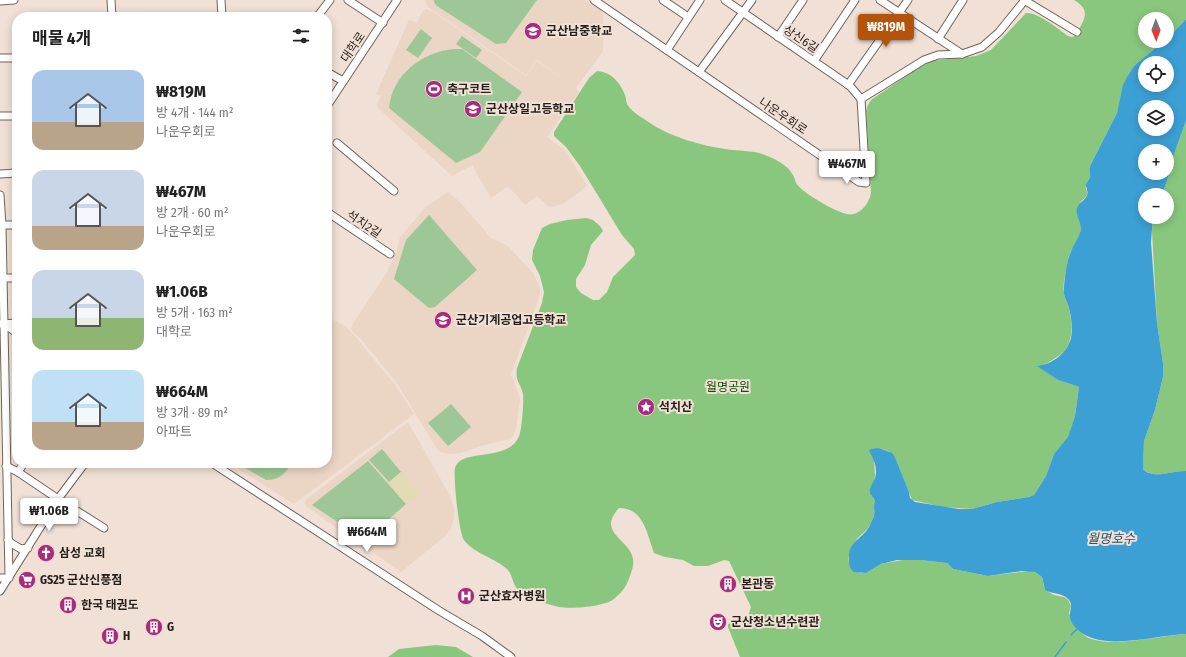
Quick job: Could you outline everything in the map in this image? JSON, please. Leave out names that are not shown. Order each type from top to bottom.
[{"type":"street","points":[[0,0],[14,0]]},
{"type":"street","points":[[111,0],[112,12]]},
{"type":"street","points":[[222,0],[222,12]]},
{"type":"street","points":[[322,12],[330,0]]},
{"type":"street","points":[[348,0],[383,23]]},
{"type":"street","name":"대학로","points":[[332,99],[398,0]]},
{"type":"street","name":"나운우회로","points":[[594,0],[860,182],[866,183],[861,99]]},
{"type":"street","points":[[663,0],[688,17]]},
{"type":"street","points":[[667,50],[700,0]]},
{"type":"street","name":"상신6길","points":[[725,0],[848,85],[861,99]]},
{"type":"street","points":[[698,72],[752,0]]},
{"type":"street","points":[[778,37],[803,0]]},
{"type":"street","points":[[814,61],[854,0]]},
{"type":"street","points":[[880,0],[962,54]]},
{"type":"street","points":[[848,85],[908,0]]},
{"type":"street","points":[[938,39],[963,0]]},
{"type":"street","points":[[861,99],[924,60],[938,55],[962,54],[982,47],[999,32],[1025,0],[1077,32]]},
{"type":"street","points":[[0,58],[12,58]]},
{"type":"street","points":[[332,75],[344,82]]},
{"type":"street","points":[[0,116],[12,116]]},
{"type":"street","points":[[337,143],[394,191]]},
{"type":"street","points":[[0,174],[12,173]]},
{"type":"street","points":[[0,195],[3,278],[3,412],[6,466],[3,496],[8,540],[9,578]]},
{"type":"street","name":"석치2길","points":[[332,215],[390,254]]},
{"type":"street","points":[[1,225],[12,225]]},
{"type":"street","points":[[3,278],[12,278]]},
{"type":"street","points":[[2,324],[12,323]]},
{"type":"street","points":[[2,324],[12,330]]},
{"type":"street","points":[[6,466],[18,472],[104,528]]},
{"type":"street","points":[[18,472],[21,468]]},
{"type":"street","points":[[0,591],[58,499],[81,468]]},
{"type":"street","points":[[220,468],[431,606],[482,636],[511,657]]},
{"type":"street","points":[[8,540],[16,547],[21,549],[28,548]]},
{"type":"street","points":[[0,578],[9,578]]},
{"type":"shaded area","name":"군산상일고등학교","points":[[425,0],[586,0],[601,10],[603,15],[603,51],[576,88],[579,92],[547,137],[566,151],[587,186],[563,204],[551,207],[537,196],[525,205],[508,186],[491,198],[472,165],[452,176],[378,108],[377,104],[381,96],[376,94],[409,20],[417,23],[422,12],[426,9],[432,11],[526,76],[537,61],[570,84],[537,60],[526,75],[428,7]]},
{"type":"shaded area","name":"군산기계공업고등학교","points":[[448,192],[460,202],[491,238],[508,246],[533,273],[540,288],[540,294],[511,374],[520,398],[514,435],[503,441],[491,443],[460,453],[449,454],[440,452],[437,449],[397,383],[361,339],[352,331],[351,327],[386,274],[397,250],[400,237],[427,206]]},
{"type":"shaded area","points":[[332,319],[346,327],[354,335],[395,385],[414,414],[294,504],[237,468],[332,468]]},
{"type":"shaded area","points":[[408,422],[450,496],[454,508],[454,517],[451,529],[445,536],[401,572],[307,507],[304,503],[307,499]]},
{"type":"green space","points":[[434,0],[537,0],[506,43],[496,44],[437,6]]},
{"type":"green space","name":"월명공원","points":[[1074,0],[1186,0],[1186,19],[1174,32],[1174,12],[1138,12],[1138,48],[1156,48],[1146,56],[1138,56],[1138,63],[1128,75],[1117,113],[1090,166],[1090,176],[1085,185],[1087,196],[1081,202],[1077,211],[1081,229],[1069,256],[1064,285],[1064,296],[1068,305],[1071,319],[1070,341],[1063,353],[1048,363],[1038,366],[1058,380],[1079,387],[1075,416],[1068,438],[1054,454],[1046,476],[1034,495],[997,502],[972,509],[943,507],[912,500],[895,457],[888,451],[879,448],[874,459],[875,476],[871,495],[875,501],[874,516],[869,527],[852,546],[849,554],[849,562],[852,570],[861,573],[866,573],[881,564],[903,560],[947,563],[953,569],[988,576],[1029,571],[1035,572],[1042,577],[1044,587],[1052,594],[1064,597],[1068,600],[1071,606],[1069,613],[1075,624],[1083,634],[1091,639],[1117,642],[1186,634],[1186,657],[740,657],[728,624],[748,616],[751,607],[729,561],[724,560],[708,566],[694,566],[683,560],[665,557],[654,553],[643,523],[634,512],[627,509],[619,508],[613,517],[611,524],[616,535],[631,552],[633,565],[629,580],[622,591],[611,601],[597,605],[572,608],[559,607],[530,597],[518,590],[507,569],[468,545],[462,536],[458,517],[455,468],[459,462],[467,458],[507,449],[515,443],[520,433],[523,394],[517,379],[517,368],[542,303],[544,292],[540,276],[532,260],[533,250],[542,228],[550,224],[567,220],[586,218],[593,220],[600,226],[603,231],[591,245],[585,265],[576,279],[576,287],[581,293],[593,300],[599,300],[607,292],[613,277],[635,255],[634,249],[622,235],[580,166],[566,147],[554,136],[554,132],[589,78],[597,71],[607,73],[618,82],[625,95],[627,104],[632,110],[653,125],[669,133],[707,146],[766,155],[782,163],[788,168],[799,187],[805,192],[835,210],[842,213],[851,214],[860,211],[866,205],[871,192],[866,111],[871,100],[915,70],[932,61],[976,56],[991,50],[1026,13],[1031,13],[1042,18],[1068,36],[1075,36],[1085,16],[1085,12],[1080,4]]},
{"type":"green space","points":[[421,29],[432,38],[418,58],[406,50]]},
{"type":"green space","points":[[462,36],[482,50],[476,58],[456,44]]},
{"type":"green space","points":[[454,49],[462,49],[522,92],[480,152],[456,163],[389,108],[391,96],[396,85],[411,67],[420,60],[431,55]]},
{"type":"green space","points":[[1186,121],[1186,471],[1153,474],[1143,469],[1144,441],[1155,410],[1163,377],[1163,363],[1157,323],[1152,231],[1152,224],[1174,224],[1174,188],[1164,188],[1167,180],[1174,180],[1174,154]]},
{"type":"green space","points":[[429,215],[477,270],[435,307],[429,308],[394,279],[406,240]]},
{"type":"green space","points":[[451,404],[471,427],[448,446],[428,423]]},
{"type":"green space","points":[[382,449],[401,472],[389,482],[369,460]]},
{"type":"green space","points":[[368,461],[406,504],[365,540],[312,505]]},
{"type":"green space","points":[[246,468],[288,468],[278,478],[266,480]]},
{"type":"green space","points":[[436,645],[456,647],[473,657],[388,657],[399,649]]},
{"type":"sand","points":[[402,471],[420,493],[406,504],[388,483]]},
{"type":"water","name":"월명호수","points":[[1186,19],[1186,121],[1174,154],[1174,144],[1138,144],[1138,180],[1167,180],[1164,188],[1138,188],[1138,224],[1152,224],[1151,242],[1157,323],[1163,363],[1163,377],[1155,410],[1144,441],[1143,469],[1152,474],[1186,471],[1186,634],[1129,641],[1100,640],[1087,636],[1073,624],[1070,615],[1071,605],[1068,599],[1045,590],[1042,577],[1035,572],[1022,571],[988,576],[953,569],[947,563],[920,560],[897,560],[881,564],[866,573],[854,572],[849,564],[850,549],[867,530],[874,516],[875,501],[870,494],[870,491],[875,478],[876,468],[869,451],[871,449],[879,448],[892,453],[909,492],[910,498],[915,502],[959,509],[972,509],[997,502],[1029,497],[1034,495],[1046,476],[1054,454],[1068,437],[1075,416],[1079,387],[1058,380],[1037,366],[1054,360],[1063,353],[1071,338],[1071,317],[1064,292],[1066,271],[1069,257],[1081,229],[1077,208],[1086,198],[1088,193],[1085,185],[1090,176],[1090,166],[1117,113],[1123,85],[1135,65],[1138,63],[1138,92],[1174,92],[1174,56],[1146,56],[1156,48],[1174,48],[1174,32]]},
{"type":"waterway","points":[[1071,635],[1077,629]]},
{"type":"waterway","points":[[1055,657],[1066,642]]},
{"type":"place","name":"군산남중학교","points":[[533,31]]},
{"type":"place","name":"축구코트","points":[[434,89]]},
{"type":"place","name":"군산상일고등학교","points":[[473,109]]},
{"type":"place","name":"군산기계공업고등학교","points":[[443,320]]},
{"type":"place","name":"석치산","points":[[646,407]]},
{"type":"place","name":"삼성 교회","points":[[46,553]]},
{"type":"place","name":"GS25 군산신풍점","points":[[27,580]]},
{"type":"place","name":"본관동","points":[[728,584]]},
{"type":"place","name":"군산효자병원","points":[[466,596]]},
{"type":"place","name":"한국 태권도","points":[[68,605]]},
{"type":"place","name":"군산청소년수련관","points":[[718,622]]},
{"type":"place","name":"G","points":[[154,627]]},
{"type":"place","name":"H","points":[[110,636]]}]
